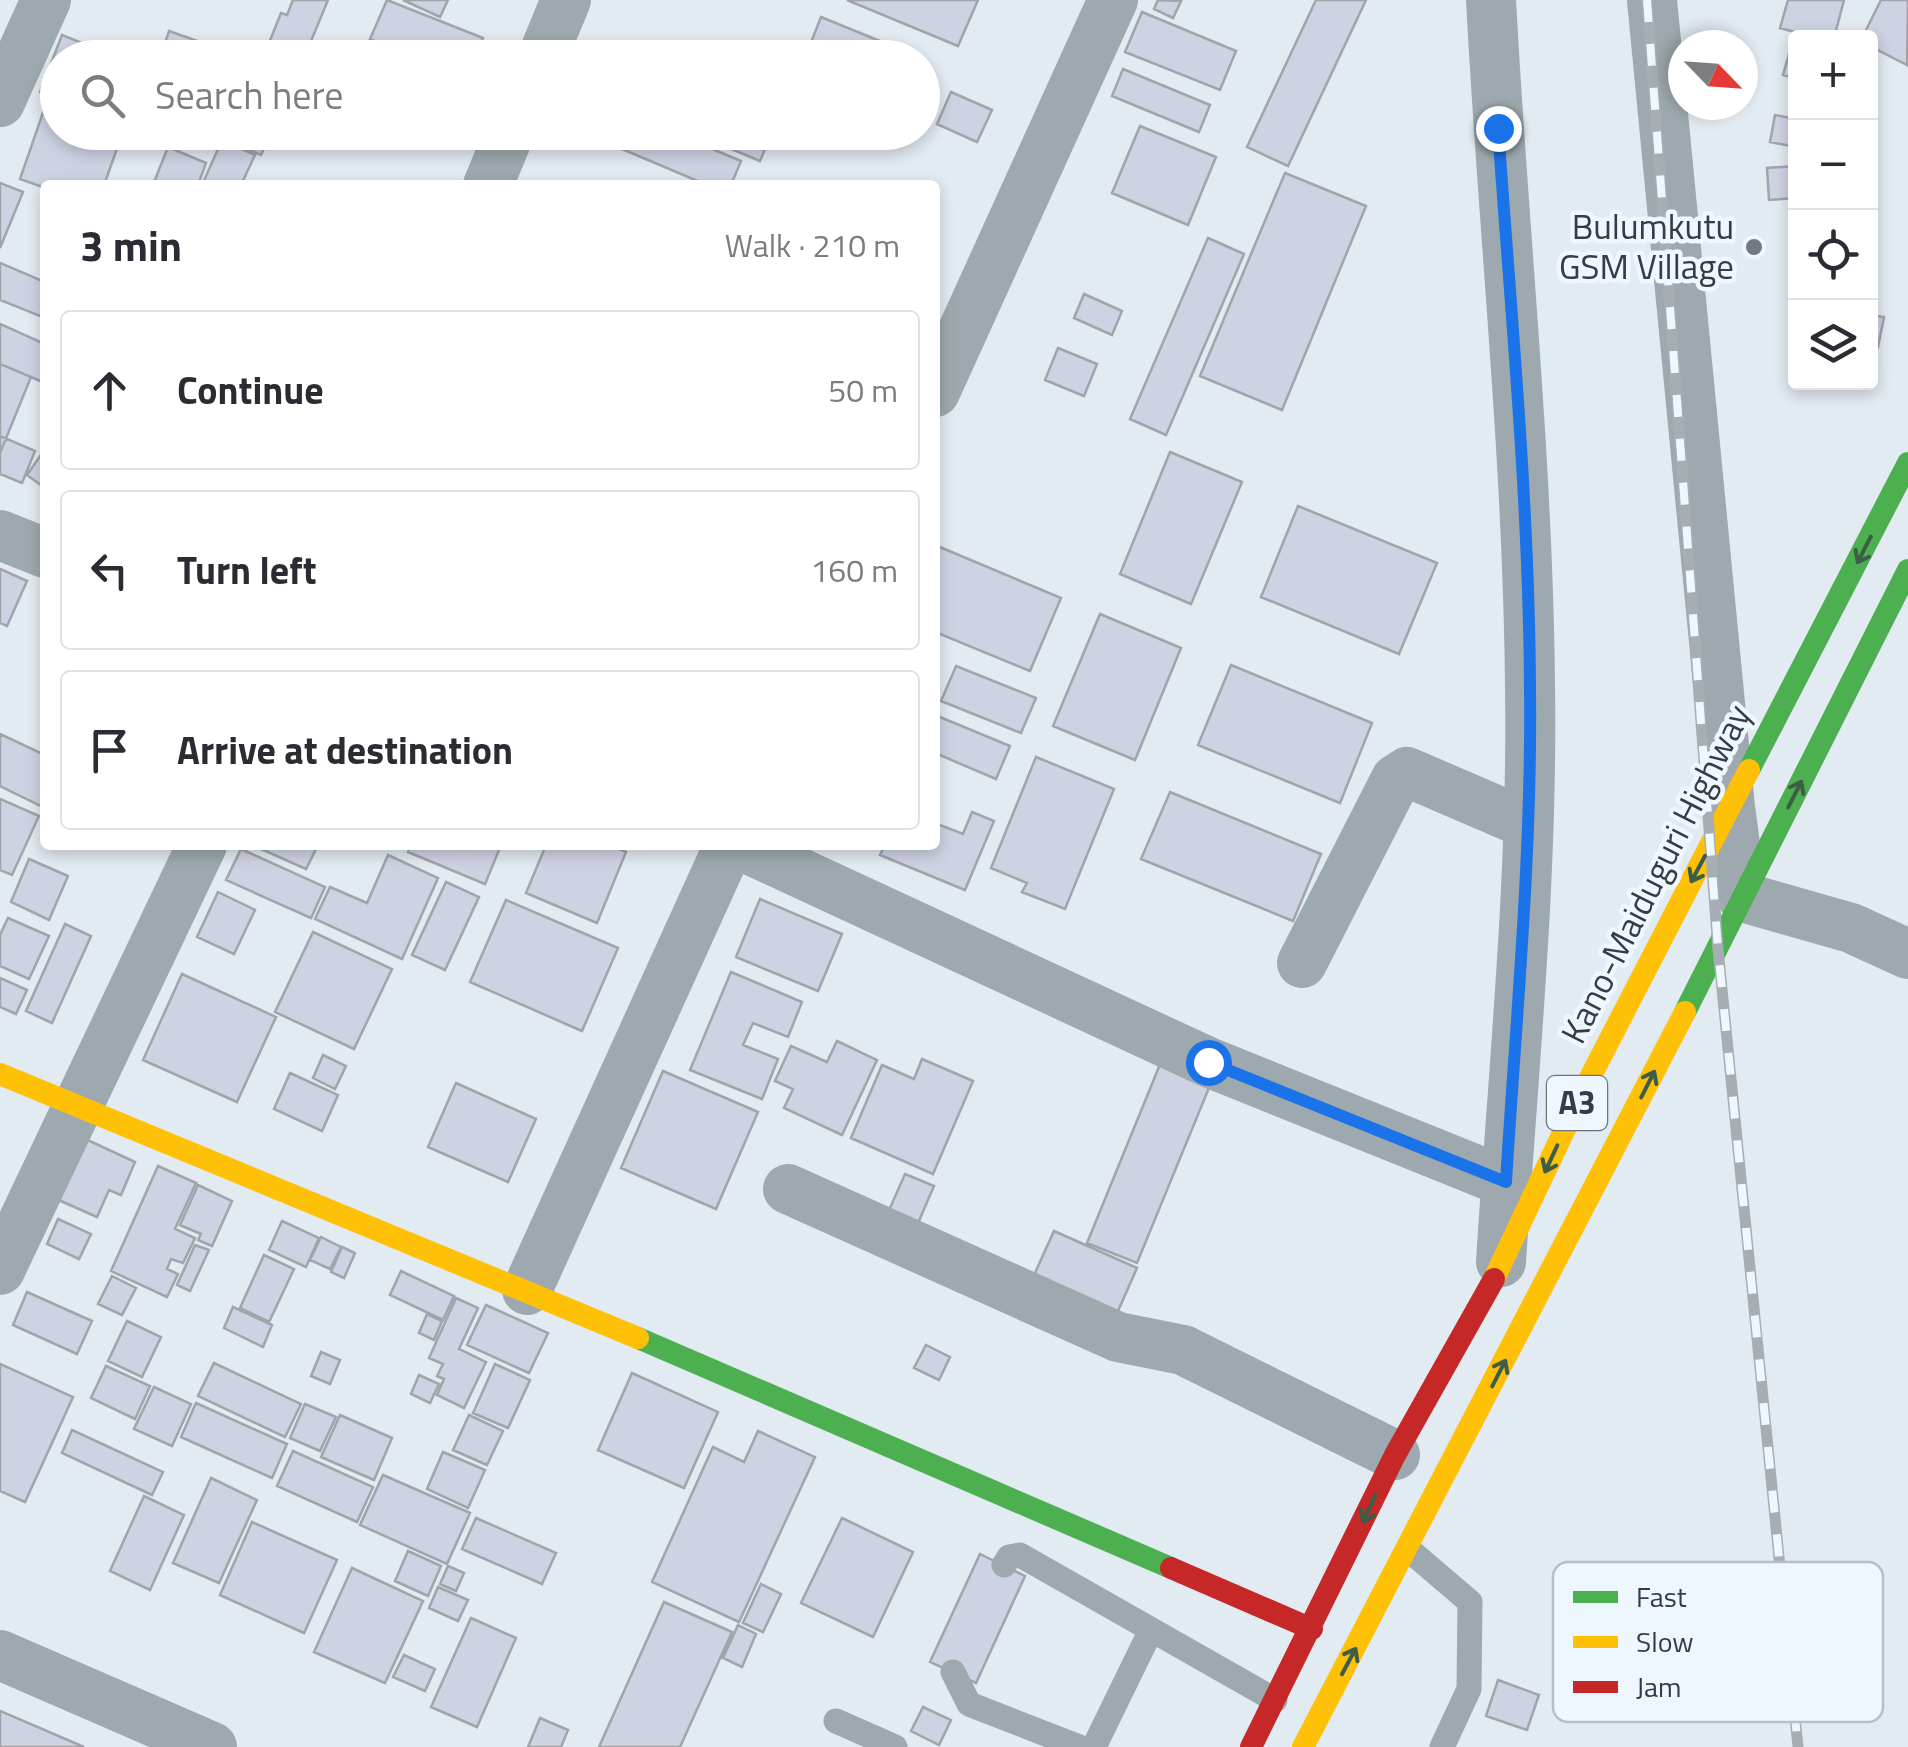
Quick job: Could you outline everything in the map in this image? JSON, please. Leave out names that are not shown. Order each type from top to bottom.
[{"type":"main road","name":"Kano-Maiduguri Highway","points":[[1252,1747],[1394,1455],[1500,1266],[1580,1097],[1908,462]]},
{"type":"main road","name":"A3","points":[[1303,1747],[1908,570]]},
{"type":"main road","points":[[0,1074],[526,1290],[1312,1629]]},
{"type":"street","points":[[0,102],[46,0]]},
{"type":"street","points":[[549,40],[566,0]]},
{"type":"street","points":[[940,381],[1113,0]]},
{"type":"street","points":[[1491,0],[1521,451],[1530,688],[1528,824],[1500,1266]]},
{"type":"street","points":[[1652,0],[1742,898],[1852,928],[1908,954]]},
{"type":"street","points":[[490,180],[503,150]]},
{"type":"street","points":[[0,535],[40,552]]},
{"type":"street","points":[[1302,963],[1396,779],[1407,772],[1528,824]]},
{"type":"street","points":[[0,1270],[200,850]]},
{"type":"street","points":[[526,1290],[727,850]]},
{"type":"street","points":[[751,850],[1208,1062],[1506,1182]]},
{"type":"street","points":[[788,1188],[1118,1337],[1183,1350],[1394,1455]]},
{"type":"street","points":[[0,1656],[212,1747]]},
{"type":"lane","points":[[1408,1549],[1470,1602],[1469,1689],[1442,1747]]},
{"type":"lane","points":[[1004,1565],[1009,1557],[1020,1556],[1275,1700]]},
{"type":"lane","points":[[1094,1747],[1152,1630]]},
{"type":"lane","points":[[953,1672],[969,1704],[1079,1747]]},
{"type":"lane","points":[[836,1721],[895,1747]]},
{"type":"building","points":[[293,0],[328,0],[311,40],[270,40],[281,13],[287,15]]},
{"type":"building","points":[[387,0],[483,38],[482,40],[370,39]]},
{"type":"building","points":[[403,0],[448,0],[440,17]]},
{"type":"building","points":[[847,0],[978,0],[958,46]]},
{"type":"building","points":[[1158,0],[1181,1],[1173,18],[1154,9]]},
{"type":"building","points":[[1316,0],[1366,0],[1288,166],[1247,147]]},
{"type":"building","points":[[1788,0],[1844,0],[1836,30],[1780,28]]},
{"type":"building","points":[[1881,0],[1908,0],[1907,65],[1878,50],[1878,30],[1866,30]]},
{"type":"building","points":[[1142,12],[1236,51],[1220,90],[1125,52]]},
{"type":"building","points":[[821,17],[877,40],[812,40]]},
{"type":"building","points":[[169,31],[194,40],[166,40]]},
{"type":"building","points":[[1123,69],[1210,105],[1199,132],[1112,96]]},
{"type":"building","points":[[951,92],[992,110],[977,142],[940,125]]},
{"type":"building","points":[[1775,115],[1788,117],[1788,145],[1770,142]]},
{"type":"building","points":[[40,121],[40,150],[117,150],[106,180],[40,180],[40,186],[20,179]]},
{"type":"building","points":[[1140,126],[1216,157],[1188,225],[1112,193]]},
{"type":"building","points":[[167,150],[206,163],[200,180],[155,180]]},
{"type":"building","points":[[218,150],[244,150],[255,155],[243,180],[204,180]]},
{"type":"building","points":[[624,150],[715,150],[741,161],[733,180],[695,180]]},
{"type":"building","points":[[734,150],[765,150],[760,161]]},
{"type":"building","points":[[1788,167],[1788,199],[1769,200],[1767,168]]},
{"type":"building","points":[[1285,173],[1366,206],[1282,410],[1200,376]]},
{"type":"building","points":[[0,183],[23,192],[0,248]]},
{"type":"building","points":[[1208,238],[1244,254],[1166,435],[1130,419]]},
{"type":"building","points":[[0,263],[40,280],[40,316],[0,300]]},
{"type":"building","points":[[1084,294],[1122,311],[1112,335],[1074,318]]},
{"type":"building","points":[[1878,316],[1884,317],[1878,347]]},
{"type":"building","points":[[0,324],[40,342],[40,381],[0,364]]},
{"type":"building","points":[[1058,348],[1097,364],[1084,396],[1045,380]]},
{"type":"building","points":[[0,364],[31,377],[0,453]]},
{"type":"building","points":[[0,436],[35,451],[22,483],[0,474]]},
{"type":"building","points":[[1170,452],[1242,482],[1191,604],[1120,574]]},
{"type":"building","points":[[40,456],[40,484],[27,475]]},
{"type":"building","points":[[1298,506],[1437,563],[1399,654],[1261,597]]},
{"type":"building","points":[[940,547],[1061,598],[1030,671],[940,634]]},
{"type":"building","points":[[0,569],[27,581],[7,626],[0,623]]},
{"type":"building","points":[[1100,614],[1181,648],[1135,760],[1053,726]]},
{"type":"building","points":[[1231,665],[1372,723],[1340,803],[1198,745]]},
{"type":"building","points":[[956,666],[1036,698],[1021,733],[941,701]]},
{"type":"building","points":[[940,717],[1010,746],[996,779],[940,755]]},
{"type":"building","points":[[0,734],[40,753],[40,806],[0,786]]},
{"type":"building","points":[[1036,757],[1114,789],[1065,909],[1022,892],[1027,883],[991,868]]},
{"type":"building","points":[[1170,792],[1321,854],[1293,921],[1141,859]]},
{"type":"building","points":[[0,799],[39,816],[12,875],[0,870]]},
{"type":"building","points":[[972,812],[994,821],[965,890],[880,855],[882,850],[940,850],[940,825],[963,834]]},
{"type":"building","points":[[243,850],[325,887],[311,918],[226,880]]},
{"type":"building","points":[[263,850],[316,850],[306,869]]},
{"type":"building","points":[[409,850],[499,850],[485,884]]},
{"type":"building","points":[[544,850],[626,852],[597,923],[526,893]]},
{"type":"building","points":[[388,855],[438,878],[402,959],[315,919],[330,887],[367,903]]},
{"type":"building","points":[[29,859],[68,876],[49,920],[11,902]]},
{"type":"building","points":[[446,882],[479,897],[445,970],[412,955]]},
{"type":"building","points":[[218,892],[255,910],[234,954],[197,937]]},
{"type":"building","points":[[760,899],[842,934],[818,991],[736,957]]},
{"type":"building","points":[[506,900],[618,948],[582,1031],[470,982]]},
{"type":"building","points":[[8,918],[49,936],[29,979],[0,966],[0,935]]},
{"type":"building","points":[[65,924],[91,936],[52,1023],[26,1011]]},
{"type":"building","points":[[313,932],[392,969],[354,1049],[275,1012]]},
{"type":"building","points":[[731,972],[802,1002],[788,1037],[753,1023],[743,1045],[778,1059],[762,1099],[690,1070]]},
{"type":"building","points":[[182,974],[276,1017],[237,1102],[143,1060]]},
{"type":"building","points":[[0,978],[27,990],[16,1014],[0,1007]]},
{"type":"building","points":[[837,1041],[877,1060],[842,1135],[784,1108],[793,1089],[775,1081],[791,1046],[827,1062]]},
{"type":"building","points":[[323,1055],[346,1066],[335,1089],[313,1078]]},
{"type":"building","points":[[922,1059],[973,1081],[933,1174],[851,1138],[882,1065],[914,1079]]},
{"type":"building","points":[[1161,1062],[1211,1083],[1137,1263],[1087,1243]]},
{"type":"building","points":[[663,1071],[758,1112],[716,1209],[621,1168]]},
{"type":"building","points":[[290,1073],[338,1095],[322,1131],[274,1109]]},
{"type":"building","points":[[456,1083],[536,1119],[508,1182],[428,1147]]},
{"type":"building","points":[[81,1137],[135,1162],[121,1195],[109,1190],[97,1217],[54,1198]]},
{"type":"building","points":[[158,1166],[196,1183],[175,1229],[195,1238],[183,1263],[171,1259],[167,1269],[178,1274],[167,1297],[111,1271]]},
{"type":"building","points":[[905,1174],[934,1186],[915,1230],[886,1217]]},
{"type":"building","points":[[198,1185],[232,1201],[212,1246],[198,1240],[201,1234],[180,1225]]},
{"type":"building","points":[[58,1219],[91,1234],[79,1259],[47,1244]]},
{"type":"building","points":[[282,1221],[319,1238],[306,1267],[269,1250]]},
{"type":"building","points":[[1054,1231],[1137,1268],[1114,1320],[1030,1284]]},
{"type":"building","points":[[321,1237],[341,1247],[330,1269],[310,1260]]},
{"type":"building","points":[[195,1245],[209,1250],[190,1291],[177,1285]]},
{"type":"building","points":[[342,1247],[355,1253],[344,1278],[331,1272]]},
{"type":"building","points":[[264,1255],[294,1269],[269,1322],[240,1308]]},
{"type":"building","points":[[401,1271],[454,1296],[443,1320],[390,1295]]},
{"type":"building","points":[[112,1276],[136,1288],[122,1315],[98,1304]]},
{"type":"building","points":[[27,1292],[92,1321],[77,1354],[13,1325]]},
{"type":"building","points":[[456,1298],[478,1308],[459,1349],[486,1362],[464,1408],[437,1395],[444,1379],[437,1376],[443,1364],[429,1358]]},
{"type":"building","points":[[486,1305],[548,1333],[529,1373],[467,1345]]},
{"type":"building","points":[[233,1307],[272,1325],[263,1347],[224,1328]]},
{"type":"building","points":[[427,1314],[442,1321],[434,1340],[419,1333]]},
{"type":"building","points":[[127,1321],[161,1337],[142,1377],[108,1361]]},
{"type":"building","points":[[926,1345],[950,1357],[939,1380],[914,1368]]},
{"type":"building","points":[[321,1352],[340,1360],[330,1384],[311,1376]]},
{"type":"building","points":[[214,1363],[301,1404],[285,1437],[198,1396]]},
{"type":"building","points":[[0,1364],[73,1397],[25,1502],[0,1491]]},
{"type":"building","points":[[495,1364],[530,1380],[508,1428],[473,1413]]},
{"type":"building","points":[[106,1366],[150,1386],[135,1419],[91,1398]]},
{"type":"building","points":[[632,1373],[718,1412],[684,1488],[598,1450]]},
{"type":"building","points":[[419,1375],[439,1384],[430,1403],[411,1394]]},
{"type":"building","points":[[154,1387],[191,1404],[172,1446],[134,1429]]},
{"type":"building","points":[[196,1403],[287,1444],[272,1478],[181,1437]]},
{"type":"building","points":[[305,1404],[336,1417],[320,1451],[290,1438]]},
{"type":"building","points":[[340,1415],[392,1438],[374,1480],[321,1457]]},
{"type":"building","points":[[469,1415],[503,1431],[487,1465],[453,1450]]},
{"type":"building","points":[[72,1430],[163,1472],[152,1495],[62,1453]]},
{"type":"building","points":[[758,1431],[815,1457],[739,1622],[652,1582],[713,1447],[744,1462]]},
{"type":"building","points":[[293,1451],[373,1487],[357,1522],[277,1486]]},
{"type":"building","points":[[443,1452],[485,1470],[468,1508],[427,1489]]},
{"type":"building","points":[[383,1475],[470,1513],[447,1564],[360,1525]]},
{"type":"building","points":[[211,1478],[257,1500],[219,1583],[173,1563]]},
{"type":"building","points":[[144,1496],[184,1515],[150,1590],[110,1571]]},
{"type":"building","points":[[476,1518],[556,1553],[542,1584],[462,1549]]},
{"type":"building","points":[[842,1518],[913,1552],[873,1637],[801,1603]]},
{"type":"building","points":[[252,1522],[337,1560],[304,1633],[220,1595]]},
{"type":"building","points":[[408,1551],[441,1566],[428,1596],[395,1581]]},
{"type":"building","points":[[980,1554],[1025,1576],[976,1683],[930,1662]]},
{"type":"building","points":[[448,1566],[464,1573],[456,1591],[440,1584]]},
{"type":"building","points":[[352,1568],[423,1601],[385,1683],[314,1652]]},
{"type":"building","points":[[761,1584],[781,1594],[763,1632],[743,1623]]},
{"type":"building","points":[[438,1587],[468,1600],[458,1621],[429,1608]]},
{"type":"building","points":[[664,1602],[732,1632],[680,1747],[599,1747]]},
{"type":"building","points":[[471,1618],[516,1638],[477,1727],[431,1707]]},
{"type":"building","points":[[738,1625],[756,1634],[742,1667],[723,1658]]},
{"type":"building","points":[[404,1655],[435,1669],[425,1691],[393,1677]]},
{"type":"building","points":[[1498,1680],[1539,1695],[1527,1730],[1486,1716]]},
{"type":"building","points":[[923,1707],[951,1720],[939,1745],[911,1731]]},
{"type":"building","points":[[0,1711],[84,1747],[0,1747]]},
{"type":"building","points":[[540,1718],[568,1730],[561,1747],[528,1747]]},
{"type":"railway","points":[[1647,0],[1718,949],[1779,1562]]},
{"type":"railway","points":[[1795,1722],[1798,1747]]},
{"type":"traffic: fast","points":[[1749,770],[1908,463]]},
{"type":"traffic: fast","points":[[1685,1012],[1908,570]]},
{"type":"traffic: fast","points":[[638,1338],[1171,1568]]},
{"type":"traffic: slow","points":[[1494,1279],[1580,1097],[1749,770]]},
{"type":"traffic: slow","points":[[1303,1747],[1685,1012]]},
{"type":"traffic: slow","points":[[0,1074],[638,1338]]},
{"type":"traffic: jam","points":[[1251,1747],[1395,1455],[1494,1279]]},
{"type":"traffic: jam","points":[[1171,1568],[1312,1629]]},
{"type":"place","name":"Bulumkutu GSM Village","points":[[1754,247]]},
{"type":"route","points":[[1208,1062],[1506,1182],[1528,824],[1530,688],[1521,451],[1498,128]]}]
